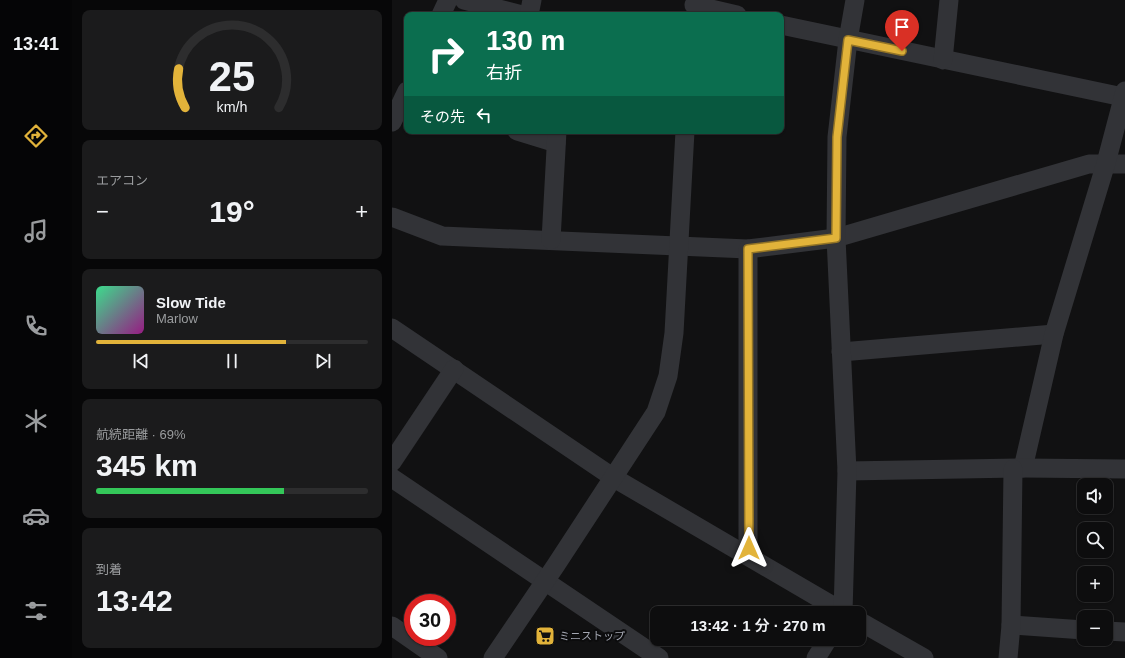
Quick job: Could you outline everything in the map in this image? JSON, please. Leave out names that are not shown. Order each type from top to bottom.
[{"type":"street","points":[[443,12],[448,0]]},
{"type":"street","points":[[464,0],[510,12]]},
{"type":"street","points":[[530,12],[532,0]]},
{"type":"street","points":[[847,606],[847,471],[836,238],[837,137],[848,40],[855,0]]},
{"type":"street","points":[[943,60],[949,0]]},
{"type":"street","points":[[694,7],[721,12]]},
{"type":"street","points":[[784,26],[943,60],[1124,94],[1106,163],[1054,334],[1018,468],[1011,625],[1008,658]]},
{"type":"street","points":[[392,122],[404,99]]},
{"type":"street","points":[[536,134],[556,137],[551,240]]},
{"type":"street","points":[[493,658],[614,478],[656,412],[668,376],[674,333],[685,134]]},
{"type":"street","points":[[392,217],[442,236],[748,249],[836,238],[1089,164],[1125,164]]},
{"type":"street","points":[[748,249],[748,556]]},
{"type":"street","points":[[392,328],[614,478],[832,606]]},
{"type":"street","points":[[841,352],[1054,334]]},
{"type":"street","points":[[392,462],[454,369]]},
{"type":"street","points":[[847,471],[1018,468],[1125,469]]},
{"type":"street","points":[[392,478],[659,658]]},
{"type":"street","points":[[1011,625],[1077,630]]},
{"type":"street","points":[[392,626],[438,658]]},
{"type":"street","points":[[866,626],[924,658]]},
{"type":"street","points":[[1113,631],[1125,632]]},
{"type":"street","points":[[816,658],[824,646]]},
{"type":"place","name":"ミニストップ","points":[[545,636]]},
{"type":"route","points":[[749,548],[748,249],[836,238],[837,137],[848,40],[902,51]]}]
